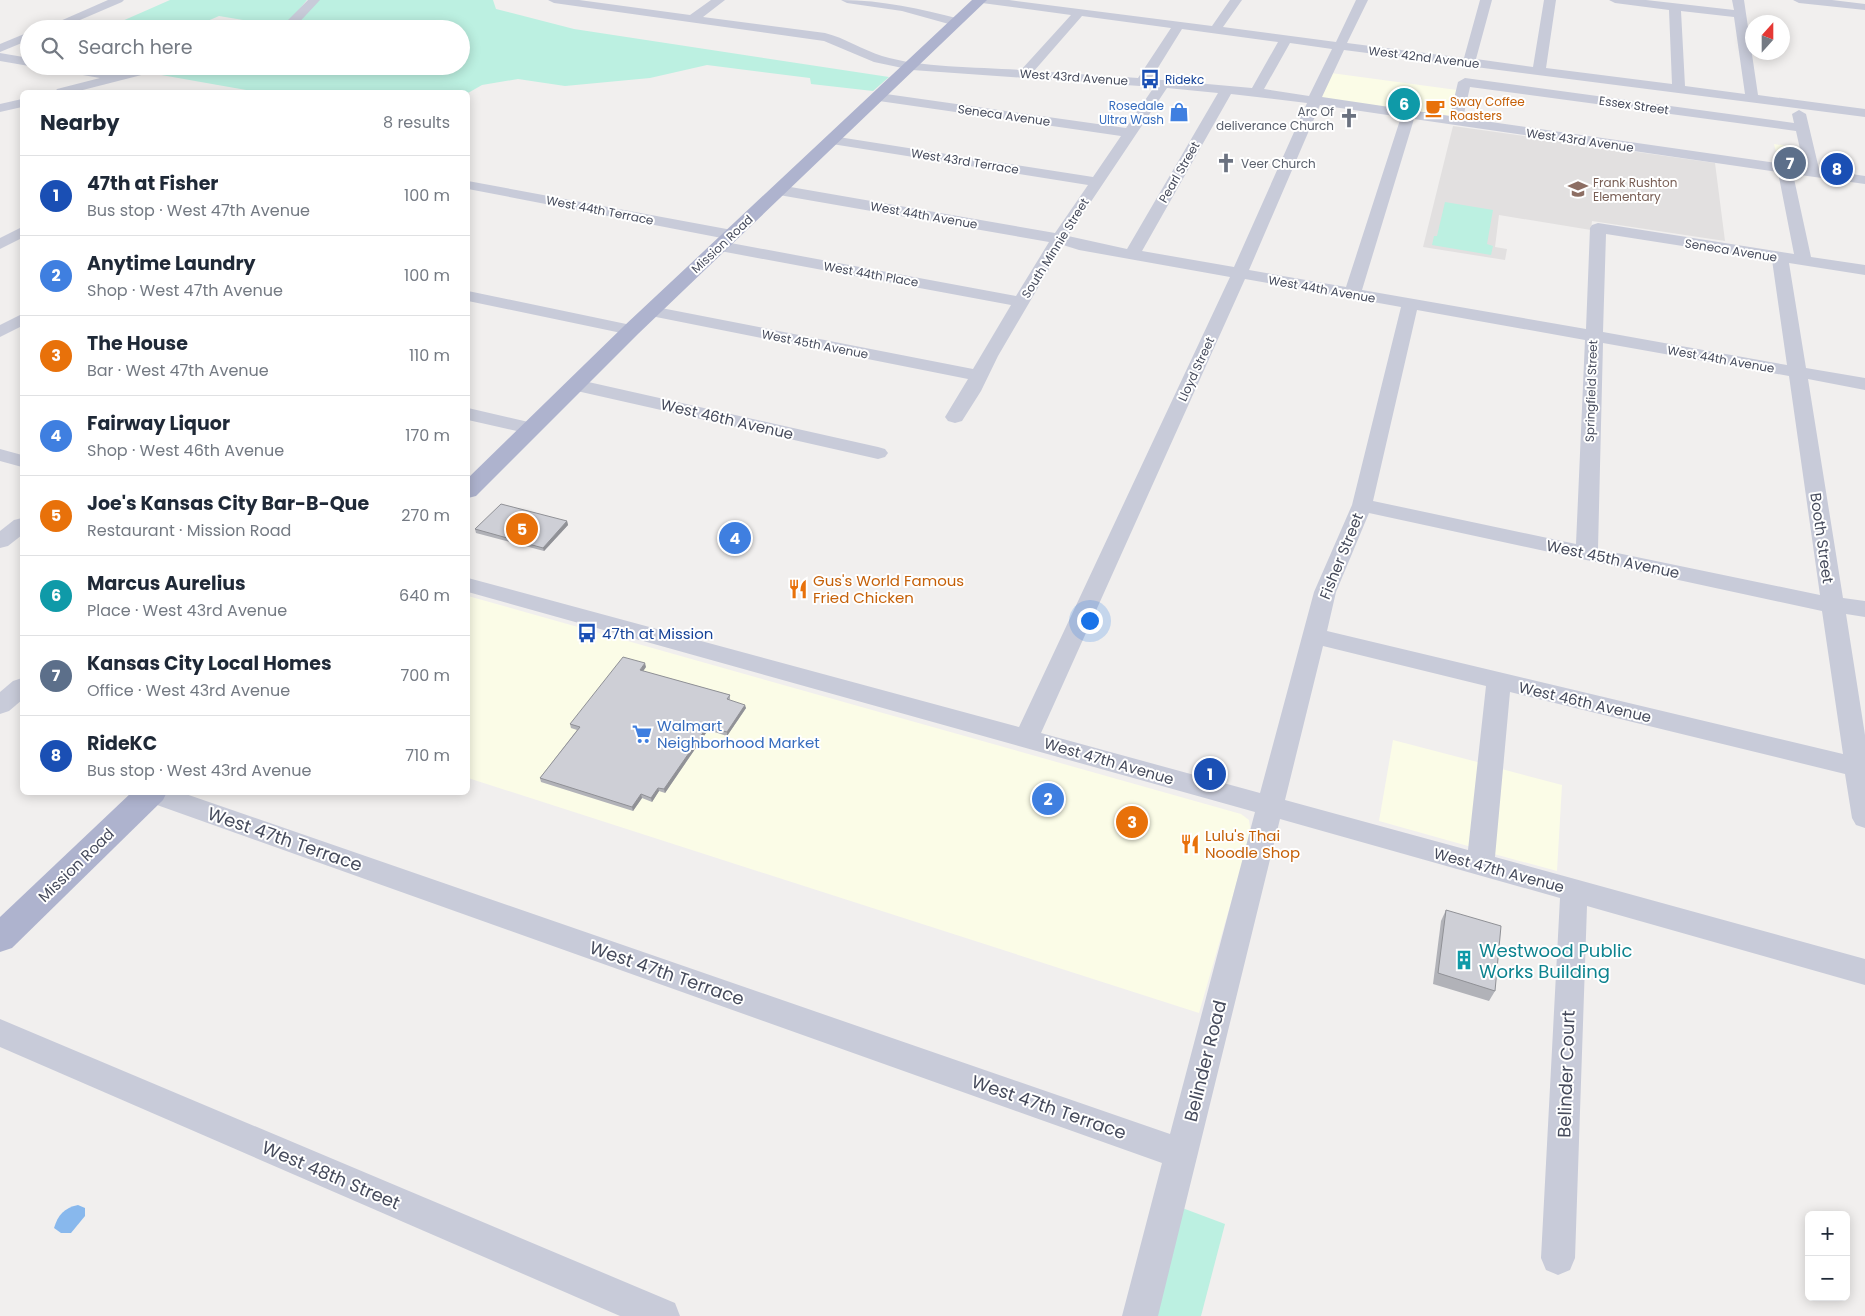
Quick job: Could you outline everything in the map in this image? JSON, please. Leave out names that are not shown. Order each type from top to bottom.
[{"type":"main road","name":"Mission Road","points":[[470,489],[631,330],[981,0]]},
{"type":"main road","name":"Mission Road","points":[[0,938],[149,795]]},
{"type":"street","points":[[70,20],[118,0]]},
{"type":"street","points":[[296,20],[314,0]]},
{"type":"street","name":"West 43rd Avenue","points":[[554,0],[825,37],[839,41],[878,59],[912,66],[1256,92],[1865,180]]},
{"type":"street","points":[[692,19],[719,0]]},
{"type":"street","points":[[847,0],[902,8],[956,22]]},
{"type":"street","name":"West 42nd Avenue","points":[[981,0],[1865,113]]},
{"type":"street","points":[[1214,30],[1236,0]]},
{"type":"street","name":"Lloyd Street","points":[[1026,738],[1239,275],[1314,104],[1314,100],[1362,0]]},
{"type":"street","points":[[1469,63],[1486,0]]},
{"type":"street","points":[[1539,72],[1550,0]]},
{"type":"street","points":[[1615,0],[1740,14]]},
{"type":"street","points":[[1738,0],[1752,99]]},
{"type":"street","points":[[1799,0],[1865,7],[1862,0]]},
{"type":"street","points":[[1096,15],[1108,2]]},
{"type":"street","points":[[1675,7],[1679,90]]},
{"type":"street","points":[[1024,74],[1079,13]]},
{"type":"street","points":[[1142,82],[1179,25]]},
{"type":"street","points":[[1256,92],[1286,39]]},
{"type":"street","points":[[0,48],[20,40]]},
{"type":"street","points":[[0,57],[20,60]]},
{"type":"street","points":[[108,75],[120,77]]},
{"type":"street","points":[[70,90],[127,75]]},
{"type":"street","name":"Essex Street","points":[[1456,122],[1465,82],[1803,128]]},
{"type":"street","name":"South Minnie Street","points":[[955,417],[1062,234],[1163,84]]},
{"type":"street","name":"Pearl Street","points":[[1132,254],[1227,89]]},
{"type":"street","name":"Seneca Avenue","points":[[879,97],[1130,133]]},
{"type":"street","points":[[0,108],[20,103]]},
{"type":"street","points":[[1797,105],[1812,172]]},
{"type":"street","points":[[1352,294],[1408,114]]},
{"type":"street","name":"West 43rd Terrace","points":[[832,140],[1098,182]]},
{"type":"street","points":[[1785,169],[1804,261]]},
{"type":"street","name":"West 44th Terrace","points":[[470,185],[726,240]]},
{"type":"street","name":"West 44th Avenue","points":[[779,190],[1060,239],[1079,245],[1239,275],[1865,384]]},
{"type":"street","name":"Seneca Avenue","points":[[1598,228],[1865,270]]},
{"type":"street","name":"Springfield Street","points":[[1587,553],[1598,228]]},
{"type":"street","points":[[0,244],[20,233]]},
{"type":"street","name":"West 44th Place","points":[[726,240],[1021,302]]},
{"type":"street","name":"Booth Street","points":[[1780,257],[1865,818]]},
{"type":"street","points":[[470,296],[631,330]]},
{"type":"street","name":"Fisher Street","points":[[1269,807],[1325,592],[1362,505],[1410,304]]},
{"type":"street","name":"West 45th Avenue","points":[[651,311],[980,376]]},
{"type":"street","points":[[0,332],[20,320]]},
{"type":"street","name":"West 46th Avenue","points":[[575,385],[878,453]]},
{"type":"street","points":[[470,414],[530,428]]},
{"type":"street","points":[[0,455],[20,460]]},
{"type":"street","name":"West 45th Avenue","points":[[1362,505],[1832,605],[1865,610]]},
{"type":"street","points":[[0,540],[20,526]]},
{"type":"street","name":"West 47th Avenue","points":[[470,586],[1026,738],[1865,972]]},
{"type":"street","name":"West 46th Avenue","points":[[1314,636],[1856,767]]},
{"type":"street","points":[[1480,865],[1498,681]]},
{"type":"street","points":[[0,705],[20,688]]},
{"type":"street","name":"West 47th Terrace","points":[[161,795],[1181,1154]]},
{"type":"street","name":"Belinder Road","points":[[1140,1316],[1269,807]]},
{"type":"street","name":"Belinder Court","points":[[1558,1258],[1574,890]]},
{"type":"street","name":"West 48th Street","points":[[0,1033],[662,1316]]},
{"type":"shaded area","points":[[1331,73],[1457,90],[1450,116],[1321,98]]},
{"type":"shaded area","name":"Frank Rushton Elementary","points":[[1453,126],[1715,163],[1725,241],[1592,221],[1591,230],[1499,215],[1495,247],[1507,249],[1505,260],[1423,247]]},
{"type":"shaded area","points":[[1774,144],[1801,148],[1805,166],[1779,164]]},
{"type":"shaded area","points":[[470,597],[1241,814],[1249,820],[1251,833],[1199,1013],[470,779]]},
{"type":"shaded area","points":[[1393,740],[1485,764],[1472,845],[1468,846],[1379,821]]},
{"type":"shaded area","points":[[1498,768],[1562,785],[1557,871],[1494,854]]},
{"type":"green space","points":[[170,0],[307,0],[289,20],[243,20],[219,16],[210,20],[124,20]]},
{"type":"green space","points":[[317,0],[493,0],[496,9],[574,29],[889,77],[873,91],[811,84],[810,78],[707,65],[650,78],[565,86],[518,79],[482,85],[470,92],[470,90],[247,90],[161,75],[470,75],[470,20],[296,20]]},
{"type":"green space","points":[[1445,202],[1493,210],[1487,244],[1493,246],[1491,255],[1432,245],[1434,236],[1437,236]]},
{"type":"green space","points":[[1177,1206],[1225,1224],[1201,1316],[1148,1316]]},
{"type":"water","points":[[78,1205],[85,1208],[85,1216],[71,1233],[61,1233],[54,1228],[57,1219],[62,1213]]},
{"type":"building","points":[[501,504],[567,521],[543,548],[475,529]]},
{"type":"building","name":"Walmart Neighborhood Market","points":[[623,657],[645,663],[640,670],[730,695],[727,699],[745,705],[727,732],[707,727],[664,789],[658,788],[651,798],[641,794],[632,807],[540,778],[580,727],[570,724]]},
{"type":"building","name":"Westwood Public Works Building","points":[[1446,910],[1501,926],[1495,991],[1438,973]]},
{"type":"place","name":"Ridekc","points":[[1150,79]]},
{"type":"place","name":"Marcus Aurelius","points":[[1404,104]]},
{"type":"place","name":"Sway Coffee Roasters","points":[[1435,108]]},
{"type":"place","name":"Rosedale Ultra Wash","points":[[1179,112]]},
{"type":"place","name":"Arc Of deliverance Church","points":[[1349,118]]},
{"type":"place","name":"Veer Church","points":[[1226,163]]},
{"type":"place","name":"Kansas City Local Homes","points":[[1790,163]]},
{"type":"place","name":"RideKC","points":[[1837,169]]},
{"type":"place","name":"Frank Rushton Elementary","points":[[1578,189]]},
{"type":"place","name":"Joe's Kansas City Bar-B-Que","points":[[522,529]]},
{"type":"place","name":"Fairway Liquor","points":[[735,538]]},
{"type":"place","name":"Gus's World Famous Fried Chicken","points":[[798,589]]},
{"type":"place","name":"47th at Mission","points":[[587,633]]},
{"type":"place","name":"Walmart Neighborhood Market","points":[[642,734]]},
{"type":"place","name":"47th at Fisher","points":[[1210,774]]},
{"type":"place","name":"Anytime Laundry","points":[[1048,799]]},
{"type":"place","name":"The House","points":[[1132,822]]},
{"type":"place","name":"Lulu's Thai Noodle Shop","points":[[1190,844]]},
{"type":"place","name":"Westwood Public Works Building","points":[[1464,960]]}]
